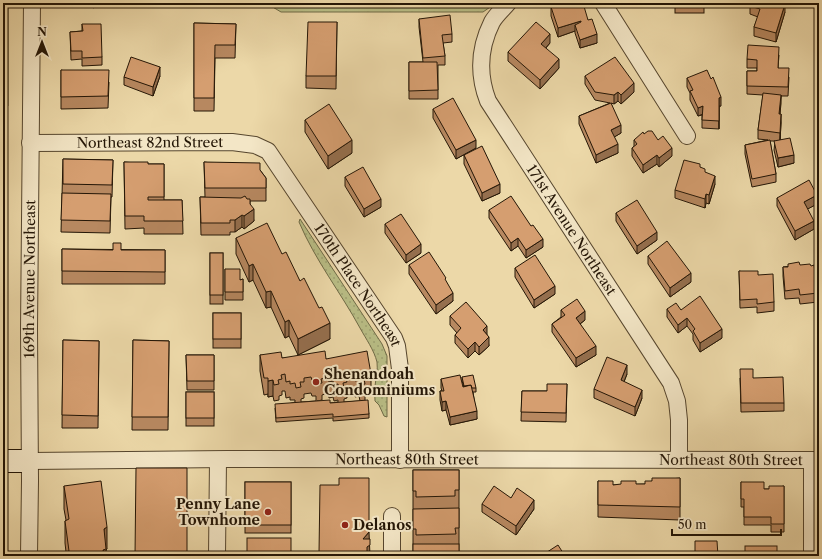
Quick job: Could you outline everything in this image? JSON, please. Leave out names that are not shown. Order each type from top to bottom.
[{"type":"street","name":"169th Avenue Northeast","points":[[29,556],[30,143],[32,3]]},
{"type":"street","name":"171st Avenue Northeast","points":[[508,3],[492,21],[480,64],[483,87],[488,101],[671,383],[677,401],[679,420],[679,460]]},
{"type":"street","points":[[603,3],[687,136]]},
{"type":"street","name":"Northeast 82nd Street","points":[[30,143],[232,142],[255,145],[268,151]]},
{"type":"street","name":"170th Place Northeast","points":[[268,151],[394,338],[397,346],[400,369],[400,460]]},
{"type":"street","points":[[217,556],[218,460]]},
{"type":"street","name":"Northeast 80th Street","points":[[3,461],[815,460]]},
{"type":"street","points":[[812,556],[815,460]]},
{"type":"street","points":[[392,516],[392,556]]},
{"type":"green space","points":[[3,3],[8,3],[8,106],[3,103]]},
{"type":"green space","points":[[266,3],[496,3],[483,12],[281,12]]},
{"type":"green space","points":[[300,219],[382,344],[387,356],[387,417],[384,416],[379,405],[375,401],[377,362],[374,353],[353,315],[320,263],[305,236],[299,222]]},
{"type":"building","points":[[568,3],[569,5],[574,3],[583,3],[588,20],[592,19],[597,34],[580,40],[575,25],[581,21],[558,28],[551,7]]},
{"type":"building","points":[[675,3],[704,3],[704,4],[675,5]]},
{"type":"building","points":[[751,3],[785,4],[776,33],[754,27],[760,9],[750,6]]},
{"type":"building","points":[[450,15],[452,34],[442,35],[445,56],[423,58],[419,19]]},
{"type":"building","points":[[308,22],[337,22],[336,76],[306,76]]},
{"type":"building","points":[[536,22],[550,34],[541,44],[559,59],[540,80],[508,52]]},
{"type":"building","points":[[194,23],[236,24],[235,45],[215,45],[214,98],[194,98]]},
{"type":"building","points":[[82,24],[101,24],[102,57],[82,58],[82,51],[71,51],[70,32],[83,31]]},
{"type":"building","points":[[748,45],[779,47],[778,68],[789,68],[788,87],[747,86],[747,71],[757,71],[757,60],[747,59]]},
{"type":"building","points":[[131,57],[160,67],[153,87],[124,77]]},
{"type":"building","points":[[615,57],[634,83],[621,95],[618,92],[614,95],[595,92],[585,76]]},
{"type":"building","points":[[409,62],[437,62],[438,90],[409,91]]},
{"type":"building","points":[[61,70],[109,70],[108,96],[61,97]]},
{"type":"building","points":[[707,70],[711,79],[713,77],[721,97],[719,98],[719,121],[702,120],[703,106],[698,108],[690,91],[693,90],[687,78]]},
{"type":"building","points":[[763,93],[781,95],[779,114],[781,114],[780,133],[758,130]]},
{"type":"building","points":[[453,98],[476,140],[456,150],[433,109]]},
{"type":"building","points":[[611,103],[621,125],[611,130],[618,144],[596,155],[579,116]]},
{"type":"building","points":[[329,104],[352,140],[328,156],[305,120]]},
{"type":"building","points":[[648,131],[652,131],[658,140],[663,136],[672,148],[659,158],[657,155],[643,165],[632,148],[637,144],[634,140],[643,132],[644,134]]},
{"type":"building","points":[[790,138],[794,155],[778,158],[774,141]]},
{"type":"building","points":[[770,140],[776,174],[752,179],[745,145]]},
{"type":"building","points":[[482,146],[500,184],[482,193],[464,155]]},
{"type":"building","points":[[63,159],[113,160],[112,185],[63,184]]},
{"type":"building","points":[[684,160],[700,164],[700,167],[705,169],[705,172],[715,176],[709,195],[706,194],[705,199],[675,190]]},
{"type":"building","points":[[124,162],[164,164],[164,197],[148,197],[148,200],[182,200],[183,221],[144,221],[144,216],[125,216]]},
{"type":"building","points":[[204,162],[260,163],[260,170],[266,178],[266,188],[205,188]]},
{"type":"building","points":[[363,167],[381,199],[364,209],[345,177]]},
{"type":"building","points":[[809,180],[817,195],[804,202],[814,221],[795,231],[777,198]]},
{"type":"building","points":[[62,193],[111,194],[110,221],[61,220]]},
{"type":"building","points":[[245,196],[247,199],[250,199],[250,204],[254,209],[244,216],[242,215],[235,220],[230,220],[230,223],[201,223],[200,197],[241,198]]},
{"type":"building","points":[[511,196],[531,226],[533,225],[543,239],[526,250],[518,238],[511,243],[489,210]]},
{"type":"building","points":[[637,200],[657,232],[637,246],[616,213]]},
{"type":"building","points":[[401,214],[421,244],[406,255],[385,224]]},
{"type":"building","points":[[267,223],[282,254],[286,252],[300,281],[304,278],[319,308],[322,307],[330,323],[298,339],[289,320],[285,322],[271,291],[266,292],[253,264],[249,266],[236,238]]},
{"type":"building","points":[[667,241],[691,273],[670,288],[648,256]]},
{"type":"building","points":[[113,243],[121,243],[121,250],[165,250],[165,272],[62,271],[62,249],[113,250]]},
{"type":"building","points":[[429,252],[446,278],[445,279],[453,293],[436,305],[409,265]]},
{"type":"building","points":[[210,253],[223,253],[223,295],[210,295]]},
{"type":"building","points":[[535,255],[555,286],[534,300],[515,268]]},
{"type":"building","points":[[799,262],[800,265],[814,265],[818,293],[800,295],[799,289],[785,291],[783,267],[788,267],[788,264]]},
{"type":"building","points":[[225,269],[240,269],[240,280],[243,279],[243,292],[225,292]]},
{"type":"building","points":[[739,271],[758,271],[758,275],[773,274],[774,302],[757,304],[757,299],[740,300]]},
{"type":"building","points":[[700,296],[722,329],[700,343],[693,331],[695,329],[687,318],[678,325],[667,309],[676,303],[681,310]]},
{"type":"building","points":[[577,299],[585,311],[576,318],[596,346],[576,358],[552,324],[565,315],[561,310]]},
{"type":"building","points":[[466,302],[487,326],[483,330],[489,337],[479,347],[475,342],[468,349],[455,335],[461,328],[450,316]]},
{"type":"building","points":[[213,313],[241,313],[241,339],[213,339]]},
{"type":"building","points":[[63,340],[99,341],[98,416],[62,415]]},
{"type":"building","points":[[133,340],[169,341],[168,417],[132,417]]},
{"type":"building","points":[[325,351],[326,359],[367,351],[371,374],[367,375],[368,378],[364,379],[365,384],[360,385],[359,380],[355,381],[354,377],[346,379],[347,382],[343,383],[344,388],[339,389],[338,384],[334,385],[333,381],[329,382],[328,374],[324,374],[325,378],[321,379],[322,383],[316,384],[316,380],[312,380],[311,377],[304,378],[304,382],[300,382],[301,387],[296,388],[295,383],[290,384],[290,381],[286,382],[285,374],[281,375],[282,379],[278,380],[279,384],[274,385],[273,380],[268,381],[268,378],[264,378],[260,355],[281,352],[282,358]]},
{"type":"building","points":[[186,355],[214,355],[214,381],[187,381]]},
{"type":"building","points":[[607,357],[627,365],[621,380],[642,390],[635,407],[594,389]]},
{"type":"building","points":[[740,369],[753,369],[753,378],[783,377],[784,403],[741,403]]},
{"type":"building","points":[[460,375],[463,387],[471,385],[477,411],[450,417],[446,401],[442,402],[440,391],[444,391],[441,379]]},
{"type":"building","points":[[473,375],[476,388],[472,388],[471,385],[464,386],[462,377]]},
{"type":"building","points":[[547,384],[567,384],[566,413],[521,412],[522,391],[547,391]]},
{"type":"building","points":[[186,392],[214,392],[214,418],[186,418]]},
{"type":"building","points":[[330,400],[330,403],[368,400],[369,414],[333,417],[333,414],[276,418],[275,404]]},
{"type":"building","points":[[136,468],[187,468],[187,556],[135,556]]},
{"type":"building","points":[[413,470],[459,470],[459,490],[455,490],[455,496],[416,497],[416,491],[413,491]]},
{"type":"building","name":"Delanos","points":[[339,478],[369,478],[369,532],[363,539],[370,539],[370,545],[367,547],[369,556],[322,556],[319,553],[320,485],[339,485]]},
{"type":"building","points":[[652,478],[680,478],[680,507],[598,505],[598,481],[613,481],[613,485],[621,484],[621,481],[636,481],[636,484],[645,484],[645,481],[652,481]]},
{"type":"building","points":[[101,481],[107,527],[104,529],[106,549],[103,550],[104,556],[66,556],[65,552],[69,551],[65,521],[69,519],[64,486]]},
{"type":"building","name":"Penny Lane Townhome","points":[[245,482],[291,482],[291,525],[245,525]]},
{"type":"building","points":[[741,482],[764,482],[764,489],[769,489],[769,486],[784,486],[784,524],[771,524],[771,517],[744,517],[744,499],[741,499]]},
{"type":"building","points":[[494,486],[511,498],[517,488],[534,500],[516,526],[482,504]]},
{"type":"building","points":[[459,508],[459,528],[455,528],[456,534],[416,535],[416,529],[413,529],[413,509]]},
{"type":"building","points":[[247,538],[291,538],[291,556],[247,556]]},
{"type":"building","points":[[695,541],[717,541],[718,556],[695,556]]},
{"type":"building","points":[[413,544],[459,544],[459,556],[413,556]]},
{"type":"building","points":[[558,545],[565,556],[541,556]]},
{"type":"building","points":[[745,546],[777,546],[777,556],[745,556]]},
{"type":"place","name":"Shenandoah Condominiums","points":[[316,382]]},
{"type":"place","name":"Penny Lane Townhome","points":[[268,512]]},
{"type":"place","name":"Delanos","points":[[345,525]]}]
